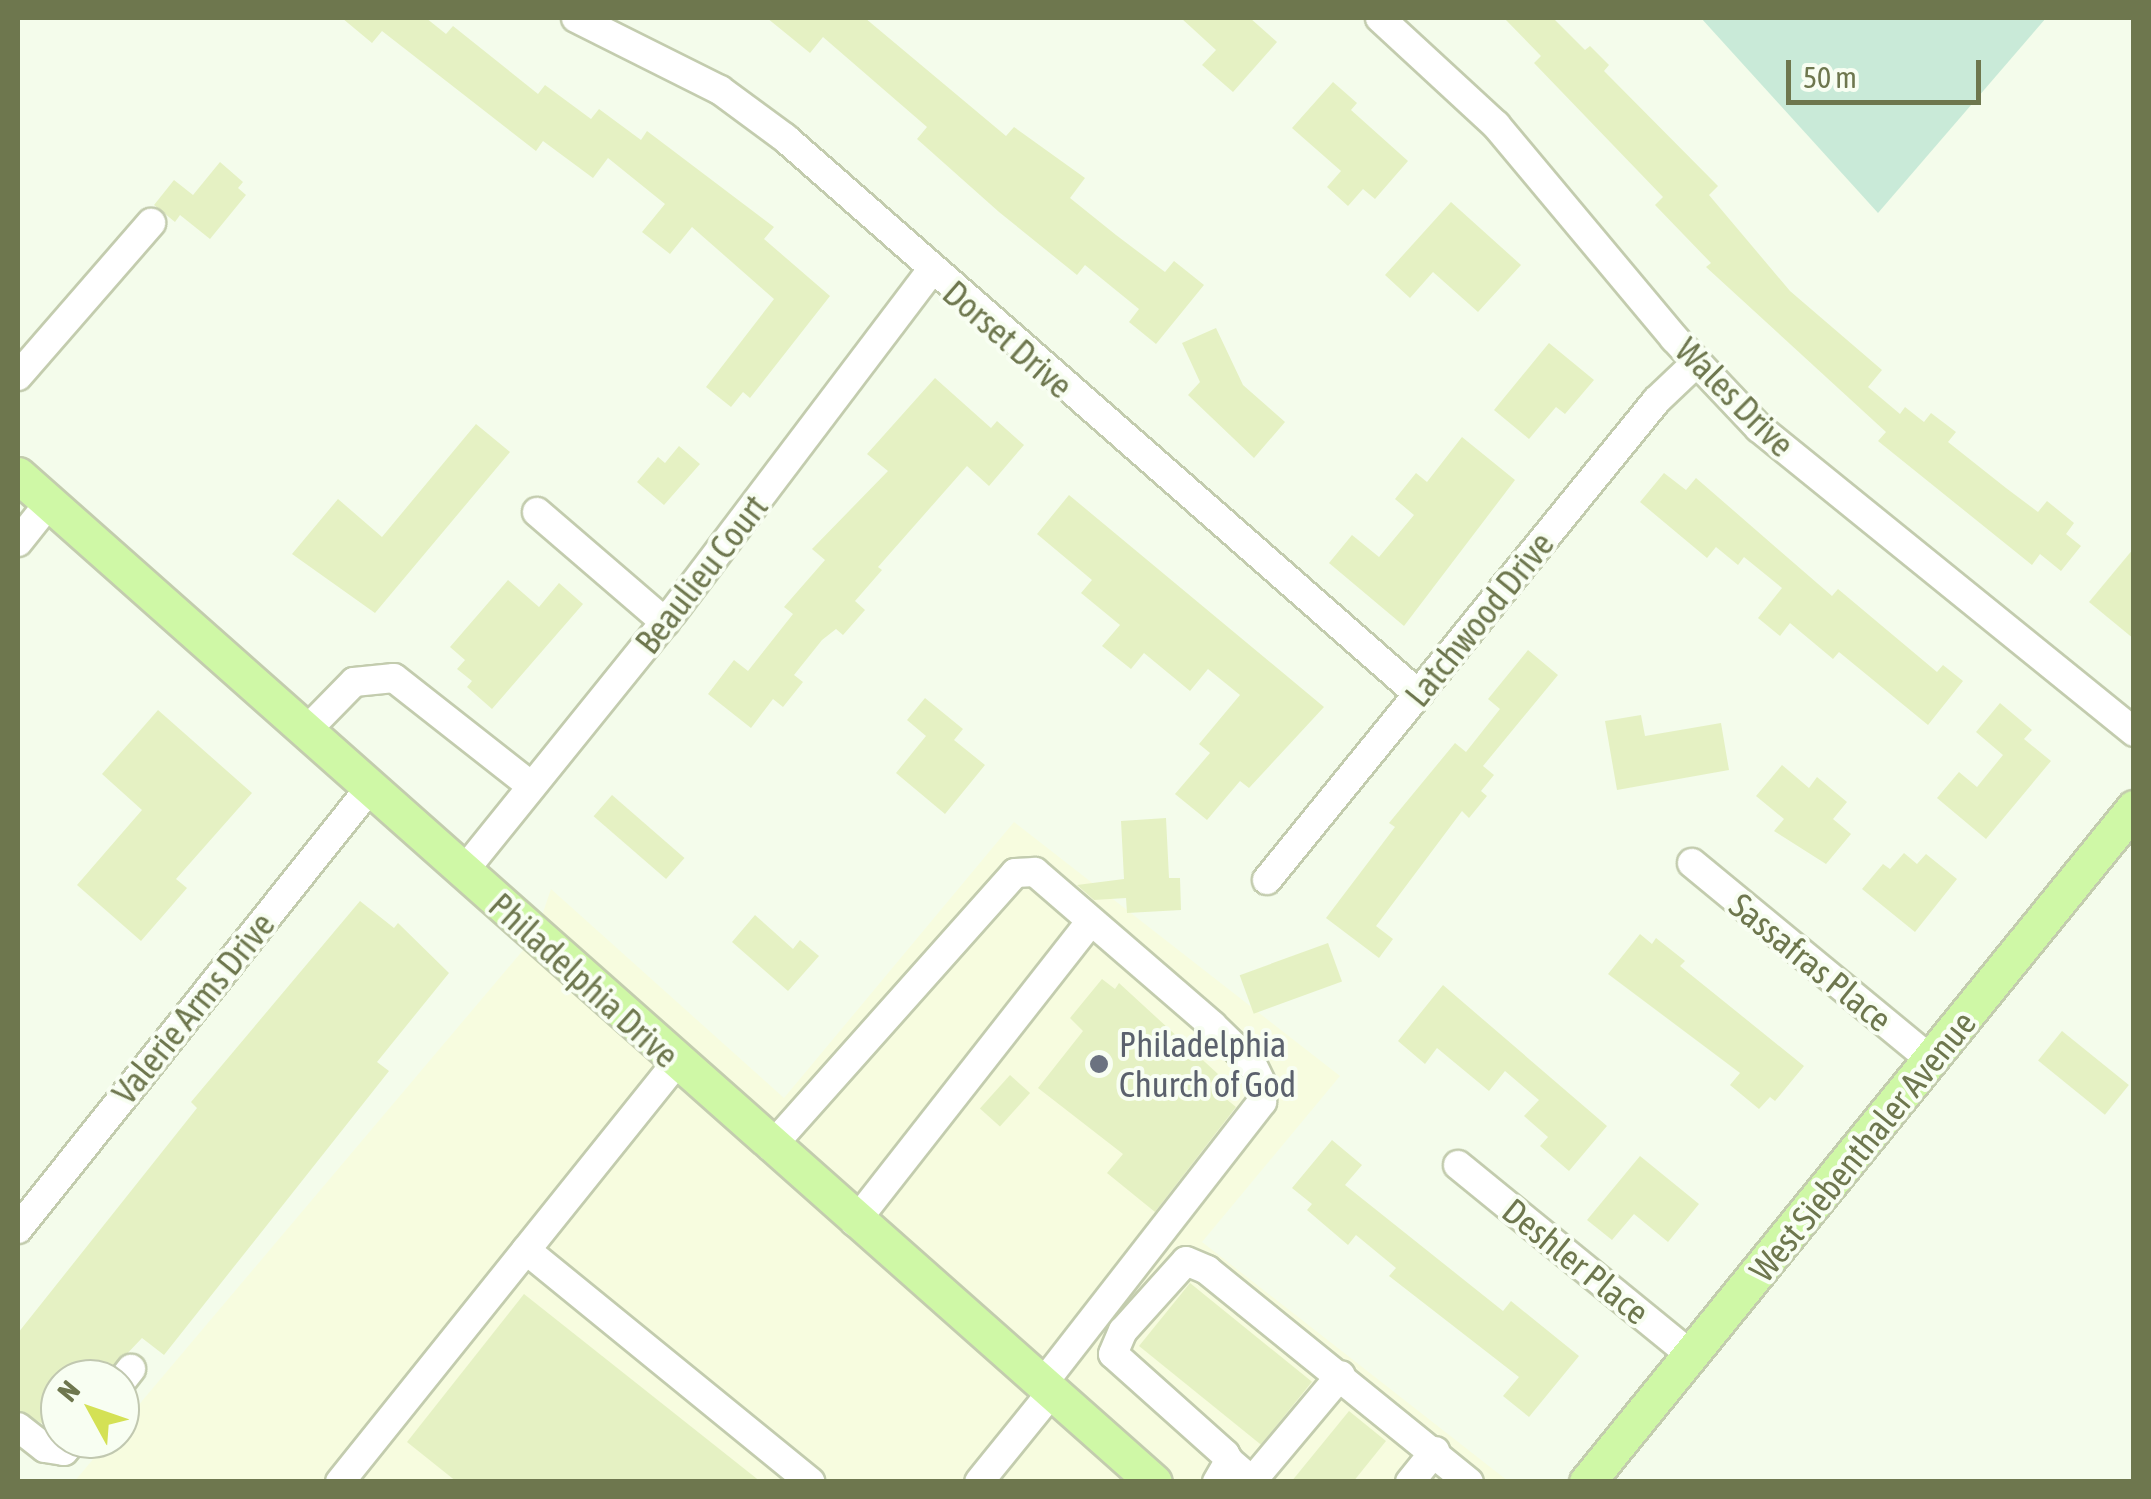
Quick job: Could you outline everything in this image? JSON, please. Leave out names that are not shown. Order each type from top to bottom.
[{"type":"main road","name":"Philadelphia Drive","points":[[18,475],[856,1222],[1154,1482]]},
{"type":"main road","name":"West Siebenthaler Avenue","points":[[1588,1482],[1694,1357],[2134,808]]},
{"type":"street","name":"Dorset Drive","points":[[576,18],[743,106],[1418,694]]},
{"type":"street","name":"Wales Drive","points":[[1380,18],[1496,124],[1696,362],[1835,492],[2134,732]]},
{"type":"street","points":[[18,376],[151,223]]},
{"type":"street","name":"Beaulieu Court","points":[[463,872],[664,622],[931,271]]},
{"type":"street","name":"Latchwood Drive","points":[[1267,880],[1658,400],[1696,362]]},
{"type":"street","points":[[18,542],[49,502]]},
{"type":"street","points":[[538,512],[664,622]]},
{"type":"street","points":[[306,732],[354,682],[394,678],[531,786]]},
{"type":"street","name":"Valerie Arms Drive","points":[[18,1229],[369,789]]},
{"type":"street","name":"Sassafras Place","points":[[1692,864],[1931,1060]]},
{"type":"street","points":[[772,1147],[1015,873],[1035,872],[1252,1064],[1264,1087],[1250,1124],[980,1482]]},
{"type":"street","points":[[856,1222],[1091,921]]},
{"type":"street","points":[[340,1482],[677,1062]]},
{"type":"street","name":"Deshler Place","points":[[1458,1165],[1694,1357]]},
{"type":"street","points":[[526,1250],[810,1482]]},
{"type":"street","points":[[1340,1374],[1252,1481],[1223,1471],[1113,1354],[1123,1331],[1177,1266],[1186,1261],[1208,1270],[1340,1374],[1435,1451],[1469,1482]]},
{"type":"street","points":[[18,1427],[40,1444]]},
{"type":"street","points":[[1410,1482],[1435,1451]]},
{"type":"shaded area","points":[[1701,18],[2046,18],[1878,213]]},
{"type":"shaded area","points":[[1014,822],[1340,1076],[1202,1242],[1508,1481],[74,1482],[93,1459],[140,1459],[140,1403],[535,936],[551,889],[784,1098]]},
{"type":"building","points":[[342,18],[426,18],[446,34],[453,26],[538,94],[545,85],[591,119],[599,109],[641,140],[647,131],[774,227],[764,239],[830,296],[750,398],[743,392],[731,407],[706,387],[774,299],[692,227],[670,254],[642,232],[665,204],[608,158],[593,178],[543,141],[536,151],[382,31],[372,43]]},
{"type":"building","points":[[767,18],[865,18],[1006,136],[1014,127],[1085,178],[1070,198],[1116,235],[1165,272],[1174,261],[1204,285],[1156,344],[1129,322],[1139,309],[1085,265],[1077,275],[999,212],[917,139],[927,127],[823,37],[810,53]]},
{"type":"building","points":[[1181,18],[1250,18],[1277,42],[1233,92],[1202,65],[1216,50]]},
{"type":"building","points":[[1504,18],[1553,18],[1585,50],[1590,46],[1609,65],[1604,71],[1718,186],[1709,195],[1790,291],[1882,370],[1868,387],[1900,414],[1905,407],[1924,422],[1931,413],[1956,432],[1948,442],[2006,488],[2038,512],[2047,501],[2074,523],[2066,534],[2081,546],[2061,571],[2040,554],[2032,565],[1878,441],[1886,432],[1706,267],[1711,263],[1655,205],[1663,197],[1534,63],[1541,56]]},
{"type":"building","points":[[1333,82],[1357,103],[1351,110],[1408,161],[1375,199],[1363,189],[1348,206],[1327,187],[1341,171],[1292,128]]},
{"type":"building","points":[[220,162],[243,182],[238,188],[246,195],[210,239],[180,215],[175,222],[154,205],[174,180],[193,195]]},
{"type":"building","points":[[1451,202],[1521,265],[1478,312],[1433,272],[1410,298],[1385,275]]},
{"type":"building","points":[[1216,328],[1243,385],[1285,422],[1254,458],[1188,395],[1200,382],[1182,343]]},
{"type":"building","points":[[1549,343],[1594,380],[1565,414],[1556,407],[1529,439],[1494,410]]},
{"type":"building","points":[[935,378],[991,428],[997,421],[1024,445],[989,486],[967,466],[878,567],[882,570],[855,601],[865,610],[843,635],[836,629],[822,640],[794,675],[803,682],[783,707],[773,699],[751,728],[708,694],[734,660],[748,671],[793,614],[784,607],[825,560],[812,549],[888,471],[867,454]]},
{"type":"building","points":[[476,424],[510,452],[375,613],[292,554],[338,499],[382,537]]},
{"type":"building","points":[[1462,437],[1515,480],[1404,626],[1329,563],[1352,535],[1379,557],[1414,515],[1395,499],[1416,473],[1427,482]]},
{"type":"building","points":[[679,446],[700,464],[664,505],[637,482],[658,457],[665,463]]},
{"type":"building","points":[[1664,473],[1686,490],[1696,478],[1832,596],[1838,589],[1937,672],[1943,665],[1963,681],[1928,725],[1839,652],[1833,659],[1790,623],[1780,636],[1758,618],[1782,588],[1744,557],[1738,565],[1716,547],[1707,558],[1640,502]]},
{"type":"building","points":[[1069,495],[1324,707],[1249,788],[1240,781],[1207,820],[1175,794],[1210,753],[1199,744],[1240,695],[1208,669],[1190,691],[1144,653],[1131,669],[1102,646],[1120,625],[1081,593],[1092,580],[1037,534]]},
{"type":"building","points":[[2134,548],[2134,639],[2089,602]]},
{"type":"building","points":[[508,580],[539,607],[559,583],[583,604],[492,709],[467,687],[472,681],[457,669],[465,660],[450,647]]},
{"type":"building","points":[[1528,650],[1558,675],[1483,766],[1494,775],[1481,791],[1487,796],[1469,818],[1462,811],[1376,926],[1393,939],[1379,958],[1326,918],[1395,827],[1389,823],[1455,743],[1466,752],[1500,709],[1488,699]]},
{"type":"building","points":[[925,698],[963,729],[954,740],[985,765],[945,814],[896,773],[926,736],[907,720]]},
{"type":"building","points":[[2000,703],[2032,730],[2024,739],[2051,761],[1986,839],[1937,798],[1959,772],[1977,787],[2003,755],[1976,732]]},
{"type":"building","points":[[158,710],[252,793],[176,879],[187,888],[141,941],[77,885],[142,810],[102,774]]},
{"type":"building","points":[[1641,715],[1645,736],[1721,723],[1729,770],[1617,790],[1605,721]]},
{"type":"building","points":[[1782,765],[1809,788],[1817,777],[1847,802],[1833,819],[1851,834],[1826,864],[1774,831],[1784,819],[1756,796]]},
{"type":"building","points":[[612,795],[684,858],[666,879],[594,816]]},
{"type":"building","points":[[1166,818],[1169,878],[1180,878],[1181,910],[1127,913],[1126,898],[1094,900],[1077,885],[1124,879],[1121,821]]},
{"type":"building","points":[[1904,853],[1917,864],[1926,854],[1957,879],[1915,932],[1862,889],[1883,864],[1890,869]]},
{"type":"building","points":[[360,901],[394,928],[398,923],[449,973],[377,1062],[389,1071],[164,1355],[142,1338],[122,1359],[40,1359],[40,1422],[18,1410],[18,1333],[197,1108],[191,1102]]},
{"type":"building","points":[[755,915],[793,949],[800,940],[819,956],[788,991],[732,942]]},
{"type":"building","points":[[1640,934],[1652,944],[1656,938],[1685,961],[1680,966],[1804,1066],[1775,1101],[1770,1097],[1759,1109],[1730,1085],[1740,1073],[1608,974]]},
{"type":"building","points":[[1328,943],[1342,982],[1254,1014],[1240,975]]},
{"type":"building","points":[[1102,979],[1115,989],[1119,983],[1218,1074],[1209,1085],[1236,1107],[1155,1212],[1107,1173],[1123,1154],[1038,1088],[1083,1031],[1070,1018]]},
{"type":"building","points":[[1443,985],[1607,1126],[1569,1171],[1540,1146],[1548,1137],[1524,1116],[1539,1100],[1505,1071],[1489,1091],[1437,1048],[1425,1064],[1398,1041]]},
{"type":"building","points":[[2062,1031],[2129,1085],[2105,1115],[2038,1061]]},
{"type":"building","points":[[1010,1075],[1030,1093],[1000,1127],[980,1108]]},
{"type":"building","points":[[1332,1140],[1362,1165],[1345,1185],[1503,1311],[1511,1301],[1579,1356],[1529,1417],[1503,1396],[1519,1377],[1389,1276],[1396,1268],[1356,1235],[1348,1245],[1307,1210],[1312,1204],[1292,1188]]},
{"type":"building","points":[[1640,1156],[1699,1204],[1668,1242],[1634,1214],[1612,1240],[1587,1220]]},
{"type":"building","points":[[1190,1283],[1312,1382],[1261,1445],[1139,1346]]},
{"type":"building","points":[[524,1294],[761,1482],[457,1482],[407,1442]]},
{"type":"building","points":[[1349,1411],[1386,1441],[1353,1482],[1291,1482]]},
{"type":"place","name":"Philadelphia Church of God","points":[[1099,1064]]}]
